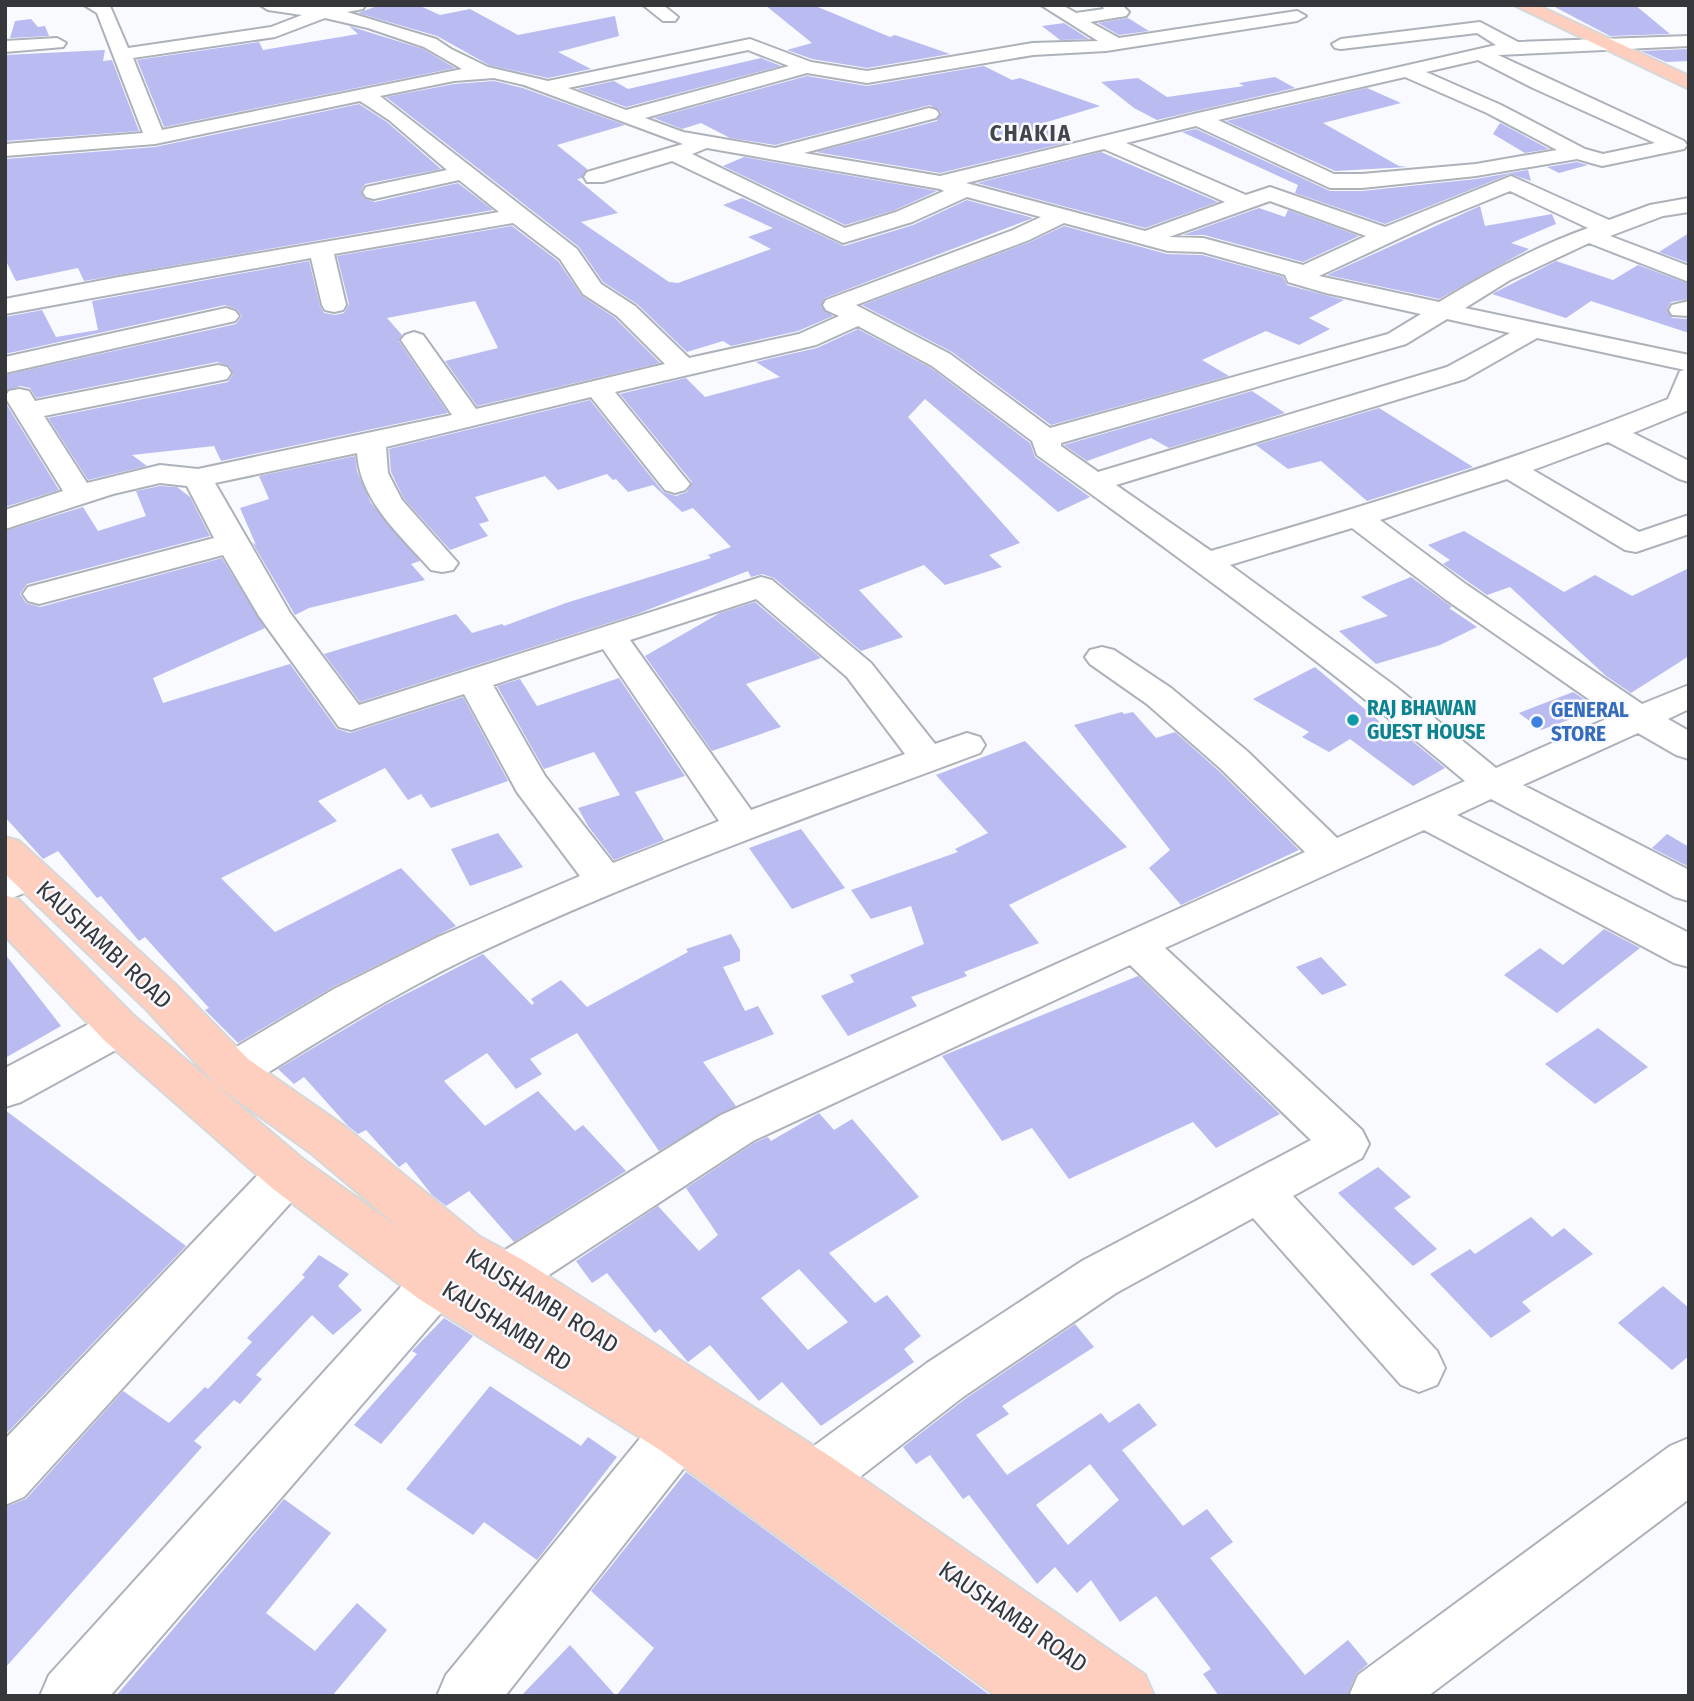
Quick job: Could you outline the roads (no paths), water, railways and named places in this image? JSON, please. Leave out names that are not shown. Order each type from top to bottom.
[{"type":"main road","points":[[1522,5],[1689,83]]},
{"type":"main road","name":"KAUSHAMBI RD","points":[[11,881],[119,1028],[288,1174],[436,1283],[679,1432],[1087,1691]]},
{"type":"main road","name":"KAUSHAMBI ROAD","points":[[11,881],[161,997],[232,1072],[328,1140],[463,1252],[506,1276],[815,1478],[1087,1691]]},
{"type":"street","points":[[92,5],[104,10],[110,30],[124,54],[155,138]]},
{"type":"street","points":[[268,5],[323,12],[374,24],[430,43],[444,53],[486,73]]},
{"type":"street","points":[[124,54],[275,32],[323,12],[356,5]]},
{"type":"street","points":[[651,5],[669,17]]},
{"type":"street","points":[[1049,5],[1116,44]]},
{"type":"street","points":[[547,87],[750,44],[807,66],[867,77],[1032,49],[1116,44],[1302,20],[1279,5]]},
{"type":"street","points":[[1072,19],[1111,9],[1157,38]]},
{"type":"street","points":[[1440,17],[1463,30]]},
{"type":"street","points":[[1343,45],[1480,27],[1513,47]]},
{"type":"street","points":[[940,183],[1198,119],[1513,47],[1689,41]]},
{"type":"street","points":[[5,47],[57,43]]},
{"type":"street","points":[[1480,54],[1683,143]]},
{"type":"street","points":[[625,117],[807,66]]},
{"type":"street","points":[[1408,71],[1494,109],[1578,153],[1602,160],[1683,143]]},
{"type":"street","points":[[5,150],[155,138],[454,75],[494,72],[547,87],[678,137],[940,183],[1168,244],[1203,245],[1297,271],[1297,277]]},
{"type":"street","points":[[363,94],[396,116],[463,173],[569,254],[592,289],[626,311],[683,367]]},
{"type":"street","points":[[771,155],[929,114]]},
{"type":"street","points":[[1198,119],[1330,181],[1362,181],[1476,170],[1578,153]]},
{"type":"street","points":[[1106,142],[1246,203]]},
{"type":"street","points":[[595,177],[706,143]]},
{"type":"street","points":[[675,154],[843,236],[904,217],[964,190]]},
{"type":"street","points":[[374,192],[463,173]]},
{"type":"street","points":[[1297,277],[1426,217],[1511,183],[1600,232],[1689,275]]},
{"type":"street","points":[[1147,237],[1270,194],[1387,236]]},
{"type":"street","points":[[1046,438],[1397,338],[1501,275],[1561,246],[1658,210],[1689,205]]},
{"type":"street","points":[[5,307],[518,215]]},
{"type":"street","points":[[1063,215],[1021,235],[835,305],[942,360],[1046,438],[1047,449],[1206,562],[1383,694],[1492,784],[1689,887]]},
{"type":"street","points":[[321,249],[334,305]]},
{"type":"street","points":[[1297,277],[1439,313],[1689,363]]},
{"type":"street","points":[[5,365],[226,316]]},
{"type":"street","points":[[5,520],[80,495],[160,474],[198,478],[371,442],[807,340],[859,316]]},
{"type":"street","points":[[1094,482],[1456,373],[1532,331]]},
{"type":"street","points":[[414,340],[469,419]]},
{"type":"street","points":[[32,420],[27,411],[218,373]]},
{"type":"street","points":[[5,374],[80,495]]},
{"type":"street","points":[[1206,562],[1358,518],[1612,433],[1680,404],[1689,377]]},
{"type":"street","points":[[598,388],[675,484]]},
{"type":"street","points":[[1612,433],[1689,473]]},
{"type":"street","points":[[371,442],[373,473],[389,504],[442,563]]},
{"type":"street","points":[[1511,469],[1636,542],[1689,523]]},
{"type":"street","points":[[198,478],[275,616],[351,719],[761,587],[859,670],[928,759]]},
{"type":"street","points":[[1358,518],[1456,592],[1639,718],[1689,747]]},
{"type":"street","points":[[38,594],[232,543]]},
{"type":"street","points":[[610,635],[743,827]]},
{"type":"street","points":[[1102,657],[1158,696],[1234,760],[1332,855]]},
{"type":"street","points":[[473,679],[530,783],[607,882]]},
{"type":"street","points":[[506,1276],[737,1128],[1135,944],[1689,696]]},
{"type":"street","points":[[232,1072],[349,1001],[452,948],[743,827],[967,745]]},
{"type":"street","points":[[1425,814],[1689,952]]},
{"type":"street","points":[[815,1478],[944,1380],[1099,1277],[1346,1144],[1135,944]]},
{"type":"street","points":[[5,1089],[119,1028]]},
{"type":"street","points":[[5,1478],[288,1174]]},
{"type":"street","points":[[1258,1191],[1419,1368]]},
{"type":"street","points":[[70,1696],[436,1283]]},
{"type":"street","points":[[467,1696],[679,1432]]},
{"type":"street","points":[[1379,1696],[1689,1465]]},
{"type":"place","name":"RAJ BHAWAN GUEST HOUSE","points":[[1353,720]]},
{"type":"place","name":"GENERAL STORE","points":[[1537,722]]},
{"type":"district","name":"CHAKIA","points":[[1031,133]]}]
